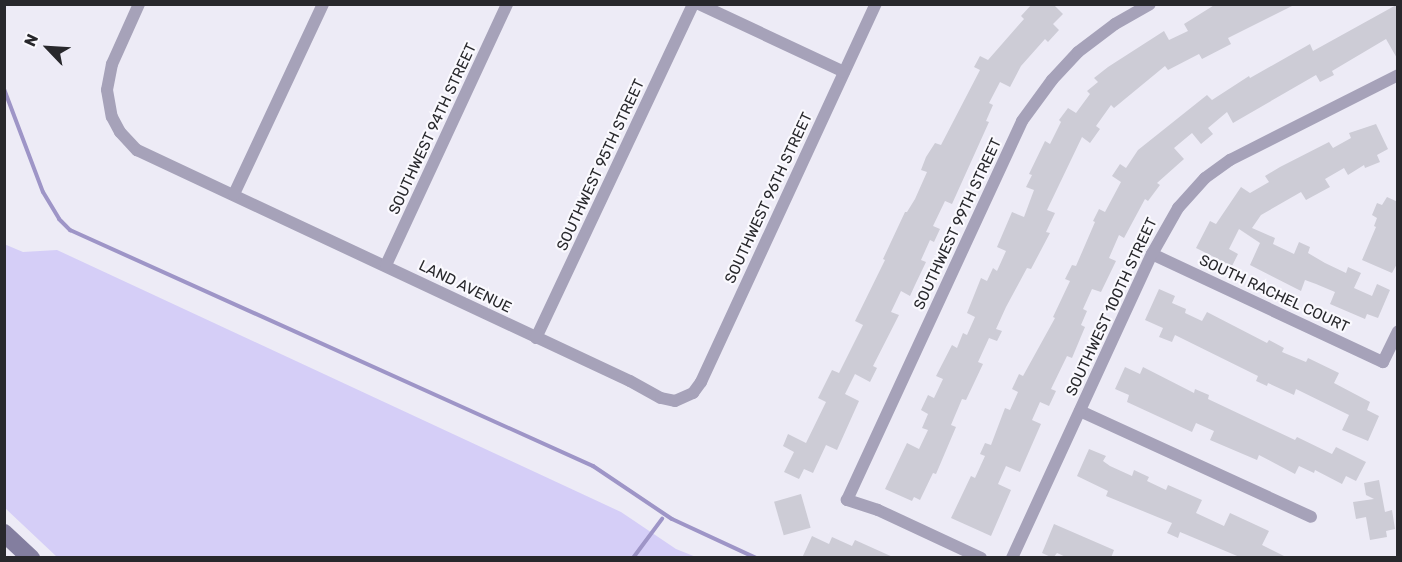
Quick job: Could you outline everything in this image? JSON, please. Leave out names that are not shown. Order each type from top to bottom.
[{"type":"main road","points":[[4,533],[31,558]]},
{"type":"street","name":"LAND AVENUE","points":[[139,4],[109,71],[106,90],[112,117],[120,132],[137,150],[386,265],[630,381],[665,400],[684,399]]},
{"type":"street","points":[[234,194],[323,4]]},
{"type":"street","name":"SOUTHWEST 94TH STREET","points":[[386,265],[507,4]]},
{"type":"street","name":"SOUTHWEST 95TH STREET","points":[[536,338],[693,4]]},
{"type":"street","points":[[699,4],[844,72]]},
{"type":"street","name":"SOUTHWEST 96TH STREET","points":[[684,399],[693,393],[701,382],[876,4]]},
{"type":"street","name":"SOUTHWEST 99TH STREET","points":[[981,558],[878,510],[847,500],[1022,121],[1052,80],[1078,52],[1107,29],[1150,4]]},
{"type":"street","name":"SOUTHWEST 100TH STREET","points":[[1012,558],[1152,254],[1178,208],[1216,169],[1245,151],[1398,75]]},
{"type":"street","name":"SOUTH RACHEL COURT","points":[[1152,254],[1383,362],[1398,331]]},
{"type":"street","points":[[1080,411],[1311,517]]},
{"type":"shaded area","points":[[4,244],[23,252],[57,250],[621,512],[676,549],[696,557],[57,557],[5,508]]},
{"type":"building","points":[[1032,4],[1053,4],[1063,14],[1053,24],[1059,30],[1048,42],[1045,39],[1021,66],[1010,87],[1000,82],[989,103],[993,105],[986,121],[989,122],[952,204],[945,201],[933,226],[940,229],[934,242],[930,240],[921,260],[926,262],[910,296],[901,291],[891,312],[899,315],[873,366],[877,368],[870,382],[855,374],[845,394],[859,401],[837,450],[826,445],[813,473],[804,469],[799,479],[784,472],[794,452],[783,446],[788,434],[806,443],[826,402],[818,398],[832,370],[839,373],[863,325],[855,321],[885,260],[883,259],[905,212],[915,199],[927,172],[921,170],[926,157],[935,143],[941,145],[980,70],[974,67],[980,56],[988,60],[1024,19],[1021,16]]},
{"type":"building","points":[[1216,4],[1296,4],[1228,38],[1231,44],[1202,59],[1199,54],[1168,70],[1165,66],[1114,108],[1111,105],[1096,126],[1100,129],[1090,143],[1082,137],[1047,210],[1055,213],[1046,232],[1050,233],[1031,269],[1027,268],[1006,307],[996,329],[1002,331],[997,341],[989,338],[978,362],[983,364],[966,400],[962,399],[951,425],[956,427],[936,474],[933,473],[920,500],[914,497],[912,501],[885,489],[907,443],[919,449],[928,430],[922,428],[928,414],[921,410],[928,395],[934,398],[943,379],[936,376],[952,345],[957,348],[963,333],[967,335],[975,317],[967,313],[981,278],[987,281],[993,268],[997,271],[1006,251],[997,247],[1012,212],[1024,217],[1034,190],[1026,187],[1032,175],[1029,174],[1045,141],[1050,144],[1061,122],[1059,120],[1068,108],[1076,113],[1090,94],[1087,91],[1098,82],[1094,78],[1108,67],[1164,31],[1169,40],[1188,31],[1184,24]]},
{"type":"building","points":[[1398,4],[1398,60],[1386,39],[1332,71],[1334,75],[1320,82],[1316,75],[1233,123],[1227,112],[1208,128],[1213,134],[1201,144],[1192,133],[1174,148],[1184,159],[1157,183],[1160,185],[1148,201],[1145,199],[1124,238],[1119,235],[1109,258],[1116,261],[1101,292],[1092,289],[1083,309],[1087,311],[1081,325],[1085,327],[1072,358],[1067,356],[1051,389],[1056,391],[1049,406],[1040,402],[1032,420],[1041,424],[1020,472],[1006,466],[998,484],[1011,490],[991,536],[951,518],[971,476],[975,478],[985,456],[980,454],[985,443],[991,445],[1005,408],[1010,410],[1018,392],[1012,389],[1019,374],[1023,376],[1055,318],[1053,317],[1070,281],[1065,279],[1072,265],[1076,266],[1099,209],[1105,212],[1121,182],[1112,176],[1120,164],[1126,168],[1138,150],[1207,95],[1212,100],[1249,76],[1250,78],[1310,44],[1313,51]]},
{"type":"building","points":[[1376,124],[1388,149],[1377,155],[1380,162],[1365,168],[1364,165],[1348,175],[1344,168],[1325,179],[1330,187],[1306,200],[1301,192],[1261,215],[1252,228],[1275,238],[1273,244],[1294,254],[1299,242],[1310,247],[1308,253],[1325,263],[1346,273],[1348,267],[1361,273],[1354,288],[1372,296],[1377,284],[1390,290],[1378,318],[1367,314],[1365,319],[1330,304],[1335,292],[1316,284],[1305,280],[1301,291],[1250,265],[1260,243],[1239,229],[1229,249],[1238,254],[1232,266],[1196,248],[1210,221],[1216,224],[1241,187],[1250,193],[1269,182],[1265,176],[1280,167],[1329,142],[1333,148],[1351,138],[1349,133]]},
{"type":"building","points":[[1387,197],[1398,202],[1398,262],[1392,273],[1362,260],[1376,227],[1374,226],[1377,218],[1372,215],[1377,203],[1382,205]]},
{"type":"building","points":[[1159,289],[1175,296],[1172,303],[1186,309],[1185,313],[1202,321],[1207,312],[1267,343],[1269,340],[1284,348],[1282,352],[1306,362],[1308,358],[1339,373],[1334,383],[1370,402],[1367,410],[1379,416],[1368,441],[1342,430],[1349,415],[1296,389],[1294,395],[1268,383],[1267,386],[1256,381],[1258,376],[1175,335],[1172,342],[1159,337],[1163,328],[1145,320]]},
{"type":"building","points":[[1125,367],[1140,374],[1143,367],[1194,393],[1195,389],[1209,395],[1208,399],[1295,440],[1297,437],[1332,454],[1336,447],[1366,462],[1356,481],[1346,476],[1342,484],[1315,470],[1314,473],[1299,466],[1295,474],[1259,455],[1257,460],[1210,440],[1214,431],[1196,423],[1192,432],[1127,402],[1129,395],[1115,389]]},
{"type":"building","points":[[1089,449],[1106,456],[1103,461],[1110,466],[1132,476],[1134,470],[1149,477],[1147,481],[1166,490],[1168,485],[1202,500],[1196,513],[1224,526],[1230,513],[1269,531],[1262,545],[1288,558],[1242,558],[1180,532],[1178,538],[1167,533],[1172,523],[1106,496],[1108,491],[1077,476]]},
{"type":"building","points":[[1379,480],[1385,512],[1392,510],[1395,529],[1386,531],[1387,537],[1370,540],[1366,517],[1356,519],[1353,502],[1374,499],[1366,495],[1364,483]]},
{"type":"building","points":[[801,494],[811,528],[784,535],[774,502]]},
{"type":"building","points":[[1054,524],[1114,550],[1111,558],[1068,558],[1057,553],[1053,558],[1042,553]]},
{"type":"building","points":[[812,536],[829,544],[832,537],[852,546],[855,540],[895,558],[802,558]]},
{"type":"waterway","points":[[4,89],[43,192],[59,219],[70,230],[593,466],[672,519],[756,558]]},
{"type":"waterway","points":[[633,558],[662,519]]}]
